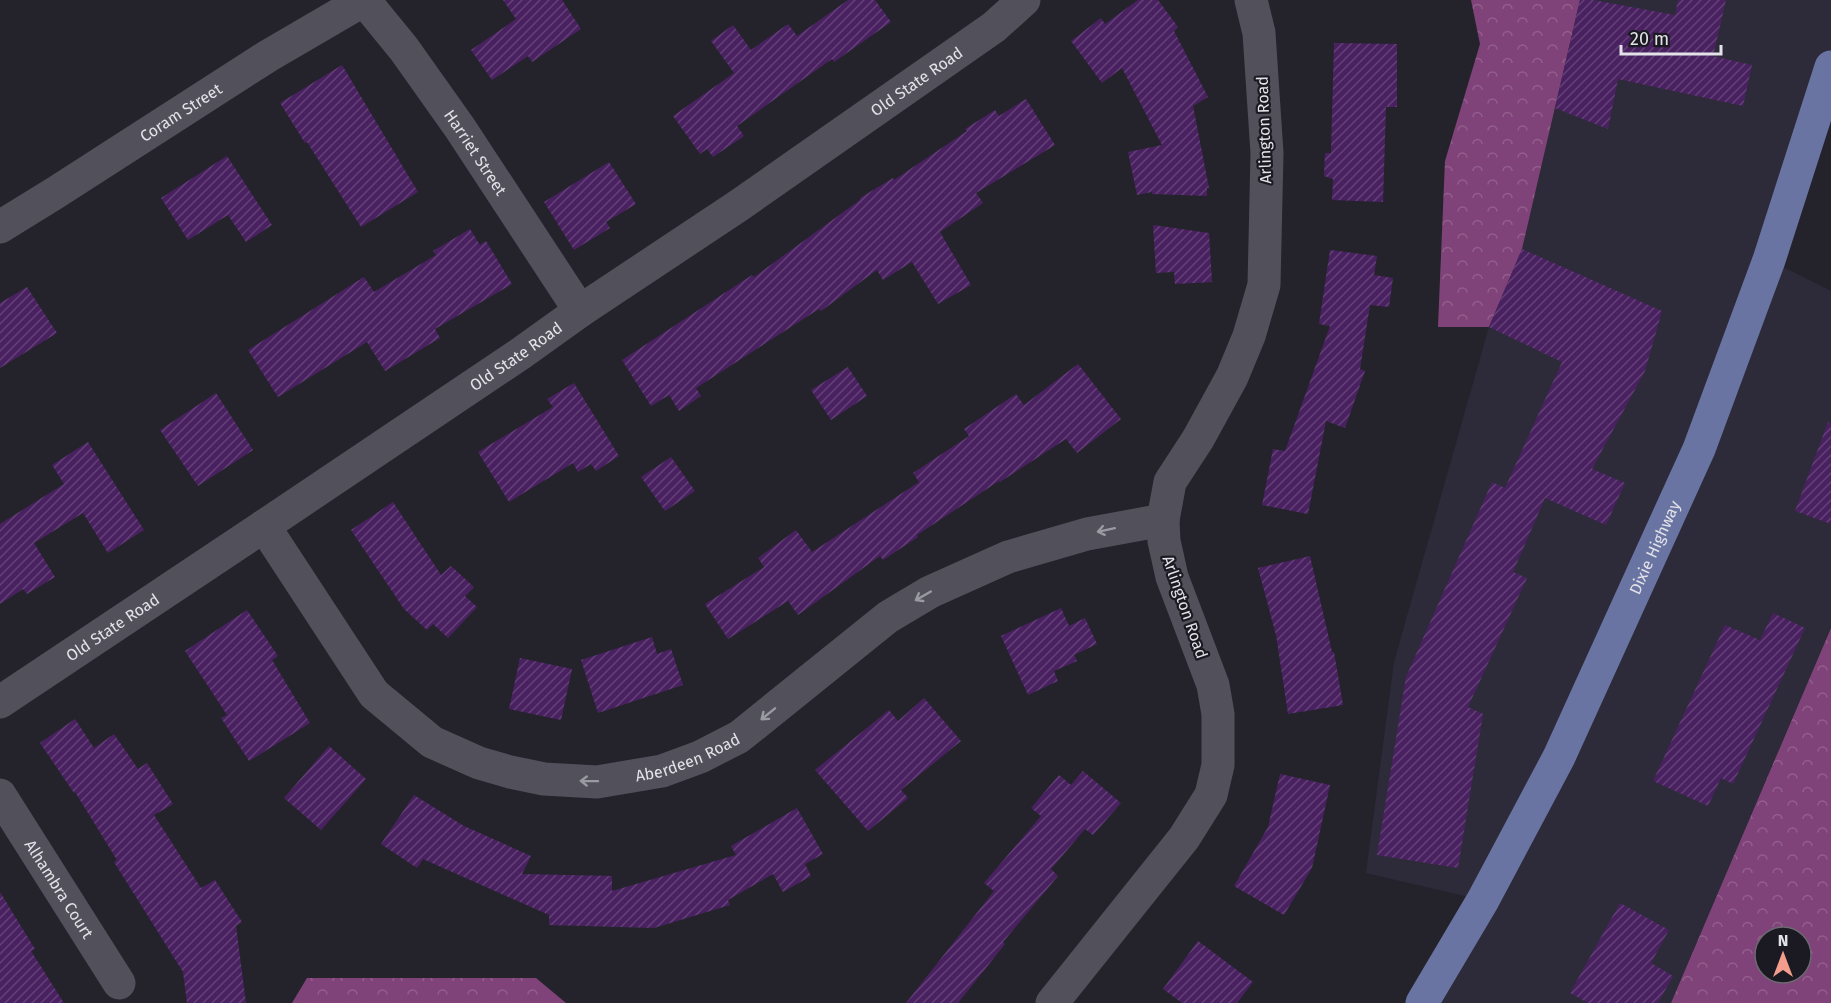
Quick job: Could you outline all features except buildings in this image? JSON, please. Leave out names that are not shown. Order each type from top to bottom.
[{"type":"main road","name":"Dixie Highway","points":[[1422,1003],[1483,900],[1559,757],[1699,449],[1769,260],[1831,67]]},
{"type":"street","name":"Harriet Street","points":[[364,0],[404,49],[454,119],[580,310]]},
{"type":"street","name":"Coram Street","points":[[0,227],[268,56],[364,0]]},
{"type":"street","name":"Old State Road","points":[[0,702],[767,186],[994,27],[1024,0]]},
{"type":"street","name":"Arlington Road","points":[[1053,1003],[1184,838],[1211,795],[1218,765],[1218,714],[1213,685],[1172,577],[1164,542],[1163,520],[1170,482],[1198,439],[1232,377],[1249,336],[1264,285],[1267,153],[1259,33],[1251,0]]},
{"type":"street","name":"Aberdeen Road","points":[[264,526],[374,694],[432,742],[479,763],[510,772],[544,779],[597,782],[662,771],[700,757],[739,737],[888,617],[930,592],[1008,556],[1087,534],[1163,520]]},
{"type":"street","name":"Alhambra Court","points":[[0,795],[119,983]]},
{"type":"shaded area","points":[[1580,0],[1831,0],[1831,67],[1769,260],[1831,291],[1831,628],[1671,1003],[1422,1003],[1482,900],[1366,873],[1394,662],[1489,327],[1522,249]]},
{"type":"green space","points":[[1471,0],[1580,0],[1522,249],[1489,327],[1438,327],[1445,161],[1480,44]]},
{"type":"green space","points":[[1831,628],[1831,1003],[1671,1003]]},
{"type":"green space","points":[[307,978],[536,978],[566,1003],[292,1003]]}]
